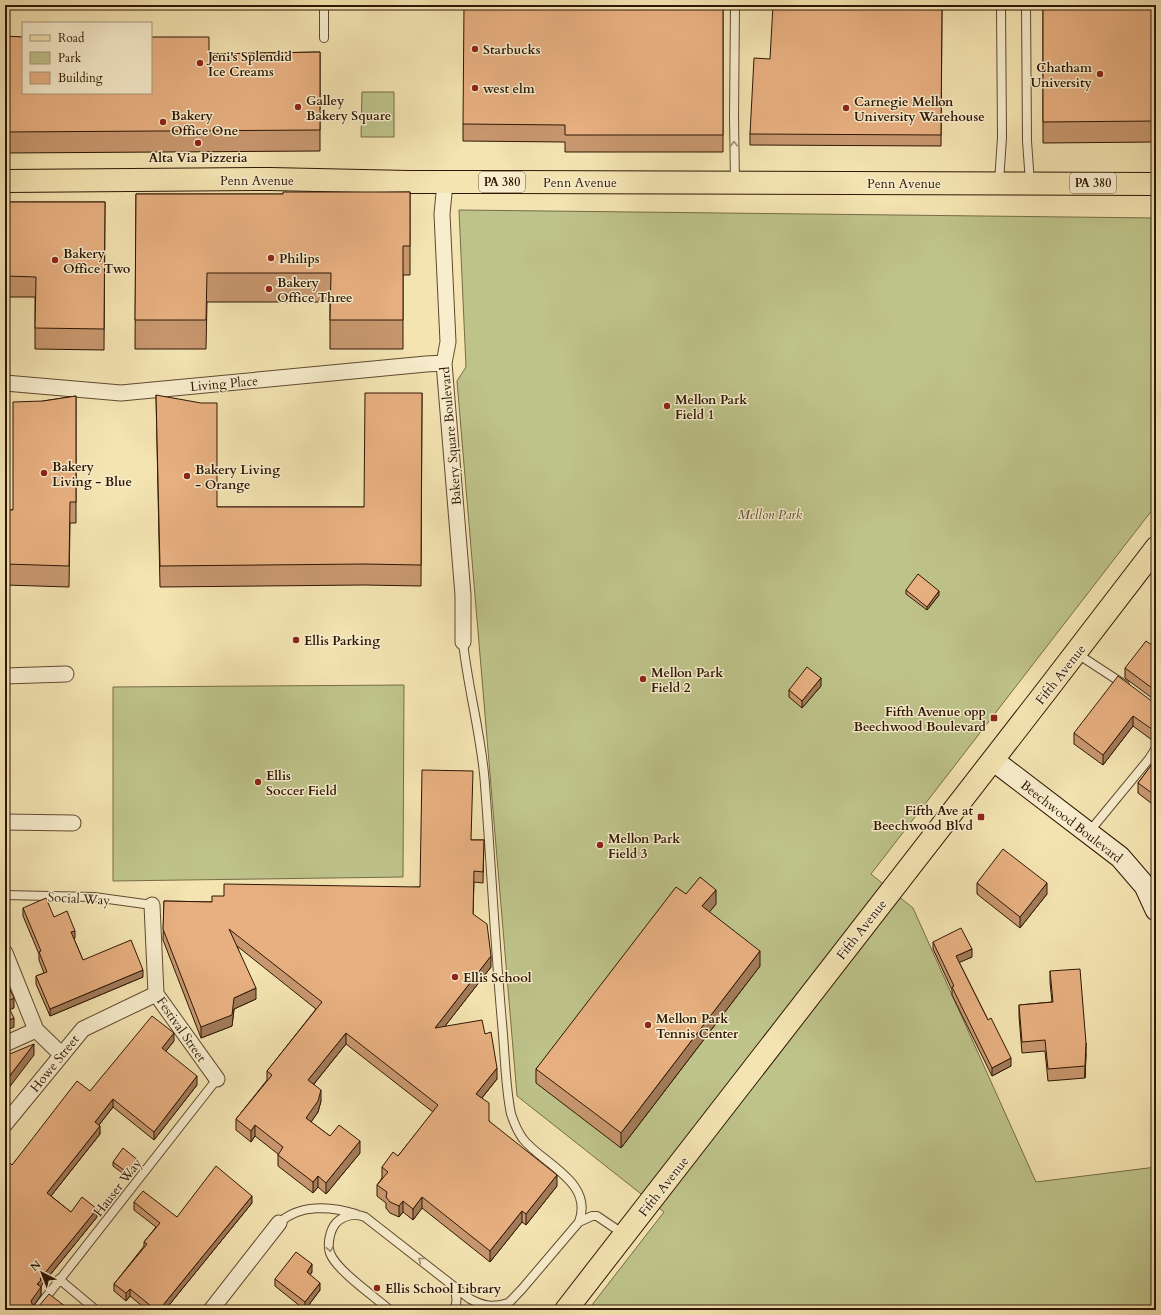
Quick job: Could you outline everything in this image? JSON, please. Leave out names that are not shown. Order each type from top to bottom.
[{"type":"main road","name":"Penn Avenue","points":[[5,181],[270,179],[444,183],[1156,184]]},
{"type":"main road","name":"Fifth Avenue","points":[[566,1310],[1155,552]]},
{"type":"main road","name":"Beechwood Boulevard","points":[[993,760],[1120,857],[1150,889],[1156,910]]},
{"type":"street","name":"Bakery Square Boulevard","points":[[444,183],[442,214],[448,342],[444,363],[463,595],[462,642]]},
{"type":"street","name":"Living Place","points":[[5,383],[121,392],[444,363]]},
{"type":"street","points":[[5,676],[66,674]]},
{"type":"street","points":[[5,822],[73,823]]},
{"type":"street","name":"Festival Street","points":[[152,905],[156,994],[216,1079]]},
{"type":"street","points":[[5,952],[36,1030],[62,1054]]},
{"type":"street","name":"Howe Street","points":[[5,1124],[83,1029],[156,994]]},
{"type":"street","points":[[5,1044],[36,1030]]},
{"type":"street","points":[[211,1310],[279,1223]]},
{"type":"lane","points":[[324,5],[324,38]]},
{"type":"lane","points":[[735,5],[735,183]]},
{"type":"lane","points":[[999,183],[1002,138],[1001,5]]},
{"type":"lane","points":[[1026,5],[1027,141],[1030,183]]},
{"type":"lane","points":[[462,642],[485,782],[497,975],[508,1089],[512,1115],[517,1130],[524,1140],[572,1182],[579,1193],[582,1204],[578,1222],[522,1289],[502,1310]]},
{"type":"lane","points":[[1076,653],[1116,678],[1133,691]]},
{"type":"lane","points":[[1089,833],[1149,759],[1156,748]]},
{"type":"lane","name":"Social Way","points":[[5,894],[94,897],[152,905]]},
{"type":"lane","name":"Hauser Way","points":[[36,1310],[216,1079]]},
{"type":"lane","points":[[279,1223],[292,1214],[305,1210],[322,1208],[340,1209],[357,1214],[374,1223],[470,1299],[482,1305],[500,1306],[509,1303]]},
{"type":"lane","points":[[357,1214],[349,1216],[336,1224],[332,1229],[329,1252],[335,1263],[343,1271],[390,1310]]},
{"type":"lane","points":[[578,1222],[592,1216],[597,1216],[625,1235]]},
{"type":"lane","points":[[60,1279],[96,1310]]},
{"type":"lane","points":[[451,1284],[455,1290],[456,1296],[457,1305],[454,1310]]},
{"type":"green space","points":[[362,92],[394,92],[394,137],[361,137]]},
{"type":"green space","name":"Mellon Park","points":[[459,210],[1156,218],[1156,505],[871,874],[913,908],[1036,1182],[1156,1167],[1156,1310],[588,1310],[664,1212],[517,1096],[457,381],[466,367]]},
{"type":"green space","name":"Ellis Soccer Field","points":[[404,685],[403,877],[113,881],[113,687]]},
{"type":"building","points":[[464,5],[723,5],[723,135],[565,135],[565,125],[463,124]]},
{"type":"building","name":"Carnegie Mellon University Warehouse","points":[[773,5],[942,5],[941,135],[750,134],[754,58],[770,59]]},
{"type":"building","name":"Chatham University","points":[[1043,5],[1156,5],[1156,121],[1043,122]]},
{"type":"building","name":"Bakery Office One","points":[[5,36],[22,37],[22,94],[152,94],[152,37],[209,37],[209,54],[320,52],[320,130],[5,132]]},
{"type":"building","name":"Bakery Office Three","points":[[283,192],[410,192],[410,246],[403,246],[403,320],[330,320],[331,273],[207,273],[206,320],[135,320],[136,194],[283,194]]},
{"type":"building","name":"Bakery Office Two","points":[[5,202],[105,202],[104,329],[35,328],[36,277],[5,276]]},
{"type":"building","name":"Bakery Living - Orange","points":[[365,393],[422,393],[421,565],[364,564],[160,566],[156,395],[201,403],[217,403],[217,507],[364,507]]},
{"type":"building","name":"Bakery Living - Blue","points":[[76,396],[76,502],[70,502],[69,566],[5,564],[5,510],[13,510],[13,402],[43,401]]},
{"type":"building","points":[[918,574],[939,591],[927,607],[906,590]]},
{"type":"building","points":[[1146,641],[1156,648],[1156,691],[1125,668]]},
{"type":"building","points":[[807,667],[821,678],[802,701],[789,690]]},
{"type":"building","points":[[1118,676],[1156,703],[1156,732],[1133,716],[1103,755],[1074,733]]},
{"type":"building","points":[[1156,759],[1156,796],[1138,783]]},
{"type":"building","name":"Ellis School","points":[[422,770],[473,771],[471,840],[484,840],[483,872],[474,871],[473,914],[487,924],[491,956],[435,1028],[482,1020],[485,1034],[491,1032],[497,1068],[476,1094],[489,1103],[489,1121],[557,1175],[526,1214],[522,1211],[490,1251],[422,1197],[413,1209],[403,1201],[399,1206],[390,1202],[386,1197],[387,1192],[377,1185],[388,1172],[382,1167],[393,1152],[398,1156],[438,1105],[346,1033],[308,1080],[321,1090],[318,1101],[306,1118],[330,1136],[339,1125],[360,1141],[326,1183],[318,1176],[313,1182],[278,1155],[283,1147],[255,1125],[251,1131],[236,1119],[272,1075],[267,1071],[322,1002],[229,929],[256,988],[234,998],[232,1015],[201,1027],[163,929],[164,901],[212,902],[212,896],[224,896],[224,884],[420,887]]},
{"type":"building","points":[[1003,849],[1047,883],[1020,917],[977,883]]},
{"type":"building","name":"Mellon Park Tennis Center","points":[[700,877],[716,890],[702,906],[760,951],[621,1133],[536,1069],[676,887],[686,894]]},
{"type":"building","points":[[46,898],[54,917],[67,911],[75,931],[71,932],[83,960],[131,940],[143,970],[50,1009],[36,976],[47,972],[39,952],[41,951],[23,908]]},
{"type":"building","points":[[961,928],[972,949],[956,956],[988,1020],[991,1018],[1011,1058],[992,1068],[952,987],[954,986],[933,942]]},
{"type":"building","points":[[1080,969],[1086,1043],[1085,1066],[1048,1069],[1045,1040],[1022,1042],[1019,1005],[1053,1002],[1050,971]]},
{"type":"building","points":[[5,980],[14,998],[6,1002],[14,1018],[5,1022]]},
{"type":"building","points":[[152,1016],[174,1033],[162,1048],[197,1076],[154,1132],[113,1099],[95,1122],[100,1126],[47,1193],[71,1212],[82,1197],[97,1209],[40,1279],[41,1280],[37,1284],[41,1287],[31,1301],[33,1306],[38,1307],[49,1294],[70,1310],[12,1310],[5,1304],[5,1168],[10,1163],[12,1165],[77,1081],[90,1091]]},
{"type":"building","points":[[34,1044],[5,1082],[5,1056]]},
{"type":"building","points":[[123,1148],[139,1161],[129,1174],[113,1162]]},
{"type":"building","points":[[216,1166],[252,1196],[159,1310],[156,1310],[130,1289],[126,1293],[114,1284],[147,1244],[144,1242],[160,1223],[134,1202],[143,1191],[177,1217]]},
{"type":"building","points":[[296,1252],[312,1264],[307,1272],[320,1283],[305,1302],[275,1279]]},
{"type":"building","points":[[256,1305],[262,1310],[253,1310]]},
{"type":"place","name":"Starbucks","points":[[475,49]]},
{"type":"place","name":"Jeni's Splendid Ice Creams","points":[[200,63]]},
{"type":"place","name":"Chatham University","points":[[1100,74]]},
{"type":"place","name":"west elm","points":[[475,88]]},
{"type":"place","name":"Galley Bakery Square","points":[[298,107]]},
{"type":"place","name":"Carnegie Mellon University Warehouse","points":[[846,108]]},
{"type":"place","name":"Bakery Office One","points":[[163,122]]},
{"type":"place","name":"Alta Via Pizzeria","points":[[198,143]]},
{"type":"place","name":"Philips","points":[[271,258]]},
{"type":"place","name":"Bakery Office Two","points":[[55,260]]},
{"type":"place","name":"Bakery Office Three","points":[[269,289]]},
{"type":"place","name":"Mellon Park Field 1","points":[[667,406]]},
{"type":"place","name":"Bakery Living - Blue","points":[[44,473]]},
{"type":"place","name":"Bakery Living - Orange","points":[[187,476]]},
{"type":"place","name":"Ellis Parking","points":[[296,640]]},
{"type":"place","name":"Mellon Park Field 2","points":[[643,679]]},
{"type":"place","name":"Fifth Avenue opp Beechwood Boulevard","points":[[994,718]]},
{"type":"place","name":"Ellis Soccer Field","points":[[258,782]]},
{"type":"place","name":"Fifth Ave at Beechwood Blvd","points":[[981,817]]},
{"type":"place","name":"Mellon Park Field 3","points":[[600,845]]},
{"type":"place","name":"Ellis School","points":[[455,977]]},
{"type":"place","name":"Mellon Park Tennis Center","points":[[648,1025]]},
{"type":"place","name":"Ellis School Library","points":[[377,1288]]}]
